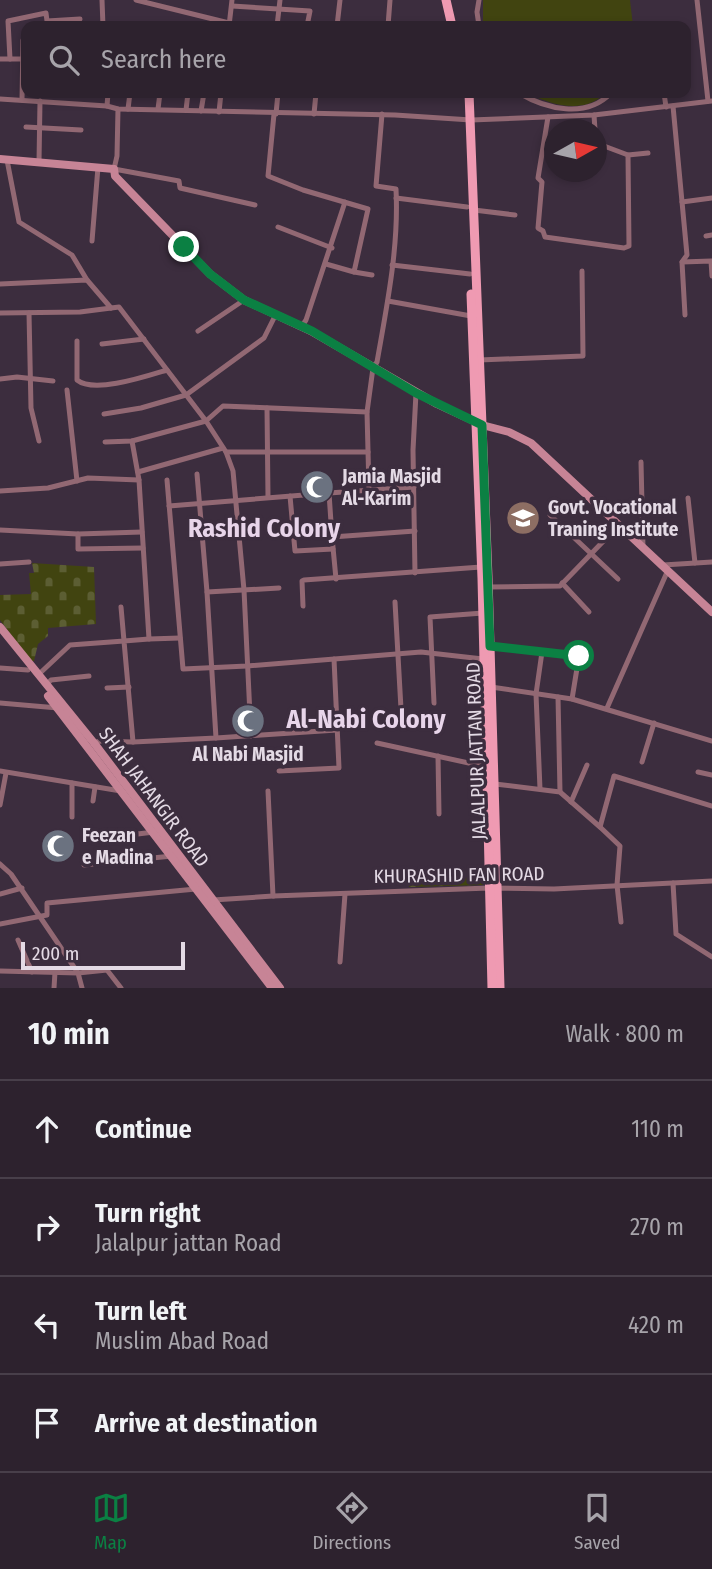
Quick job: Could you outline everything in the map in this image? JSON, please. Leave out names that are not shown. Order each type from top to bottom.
[{"type":"main road","points":[[446,0],[451,21]]},
{"type":"main road","points":[[452,0],[457,21]]},
{"type":"main road","name":"JALALPUR JATTAN ROAD","points":[[464,98],[468,120]]},
{"type":"main road","name":"JALALPUR JATTAN ROAD","points":[[469,98],[470,209],[479,360],[481,567],[486,581],[482,613],[495,784],[492,837]]},
{"type":"main road","name":"JALALPUR JATTAN ROAD","points":[[472,244],[471,316],[490,646],[487,767],[492,837],[492,988]]},
{"type":"main road","name":"JALALPUR JATTAN ROAD","points":[[493,888],[500,988]]},
{"type":"street","points":[[102,0],[103,21]]},
{"type":"street","points":[[136,0],[210,21]]},
{"type":"street","points":[[278,21],[280,0]]},
{"type":"street","points":[[338,21],[340,0]]},
{"type":"street","points":[[388,21],[390,0]]},
{"type":"street","points":[[478,21],[479,0]]},
{"type":"street","points":[[0,99],[118,109],[382,114],[468,120],[594,115],[669,107],[710,101],[697,0]]},
{"type":"street","points":[[230,21],[232,3],[310,11],[308,21]]},
{"type":"street","points":[[10,59],[8,21],[46,13],[47,21],[80,19]]},
{"type":"street","points":[[199,21],[200,16]]},
{"type":"street","points":[[702,44],[712,43]]},
{"type":"street","points":[[0,59],[21,60]]},
{"type":"street","points":[[107,106],[108,98]]},
{"type":"street","points":[[128,109],[129,98]]},
{"type":"street","points":[[158,109],[159,98]]},
{"type":"street","points":[[186,110],[187,98]]},
{"type":"street","points":[[201,111],[203,98]]},
{"type":"street","points":[[219,112],[220,98]]},
{"type":"street","points":[[277,98],[268,176],[368,209],[354,272]]},
{"type":"street","points":[[314,114],[316,98]]},
{"type":"street","points":[[530,98],[551,107],[575,109],[591,106],[606,98]]},
{"type":"street","points":[[666,98],[682,202],[687,255],[682,262],[685,315]]},
{"type":"street","points":[[39,162],[40,101]]},
{"type":"street","points":[[118,109],[115,176],[210,274],[244,300],[302,326],[416,393],[479,424],[509,432],[531,443],[712,612]]},
{"type":"street","points":[[369,490],[367,412],[373,368],[377,362],[388,301],[398,224],[396,189],[376,186],[382,114]]},
{"type":"street","points":[[594,115],[594,119]]},
{"type":"street","points":[[26,127],[81,131]]},
{"type":"street","points":[[544,146],[538,178],[542,182],[538,228],[543,231],[545,237],[627,248],[628,155]]},
{"type":"street","points":[[607,147],[628,155],[648,153]]},
{"type":"street","points":[[111,308],[72,255],[19,222],[4,160],[114,169],[179,181],[180,188],[255,205]]},
{"type":"street","points":[[92,241],[98,167]]},
{"type":"street","points":[[396,198],[515,215]]},
{"type":"street","points":[[682,202],[712,198]]},
{"type":"street","points":[[302,326],[332,247],[345,202]]},
{"type":"street","points":[[278,227],[332,247]]},
{"type":"street","points":[[682,262],[711,261],[712,276]]},
{"type":"street","points":[[326,264],[372,275]]},
{"type":"street","points":[[392,265],[470,274]]},
{"type":"street","points":[[479,360],[583,356],[583,271]]},
{"type":"street","points":[[0,284],[88,280]]},
{"type":"street","points":[[198,331],[244,300]]},
{"type":"street","points":[[388,301],[471,316]]},
{"type":"street","points":[[0,313],[80,312],[120,307],[206,421],[224,450],[233,471],[236,500],[244,590],[251,736]]},
{"type":"street","points":[[29,313],[31,408],[39,441]]},
{"type":"street","points":[[104,414],[141,408],[186,395],[264,338],[276,314]]},
{"type":"street","points":[[102,344],[144,339]]},
{"type":"street","points":[[77,341],[77,380],[83,384],[129,381],[167,370]]},
{"type":"street","points":[[0,379],[53,381]]},
{"type":"street","points":[[67,390],[77,481]]},
{"type":"street","points":[[415,573],[416,393]]},
{"type":"street","points":[[105,442],[132,441],[206,421],[223,406],[367,412]]},
{"type":"street","points":[[267,408],[268,498]]},
{"type":"street","points":[[132,441],[139,480],[149,639]]},
{"type":"street","points":[[138,472],[224,450],[368,452]]},
{"type":"street","points":[[641,462],[643,547]]},
{"type":"street","points":[[197,474],[216,738]]},
{"type":"street","points":[[0,491],[48,488],[97,478],[139,480]]},
{"type":"street","points":[[167,480],[183,668],[247,666],[398,654],[433,653],[484,659]]},
{"type":"street","points":[[169,506],[414,487]]},
{"type":"street","points":[[329,493],[336,579]]},
{"type":"street","points":[[290,496],[295,551],[333,549]]},
{"type":"street","points":[[688,498],[695,563]]},
{"type":"street","points":[[550,515],[618,579]]},
{"type":"street","points":[[486,581],[560,586],[619,526]]},
{"type":"street","points":[[0,530],[78,534],[142,532]]},
{"type":"street","points":[[332,537],[415,531]]},
{"type":"street","points":[[78,534],[78,549],[143,548]]},
{"type":"street","points":[[0,564],[29,562]]},
{"type":"street","points":[[665,568],[712,562]]},
{"type":"street","points":[[303,606],[302,582],[481,567]]},
{"type":"street","points":[[607,708],[665,568]]},
{"type":"street","points":[[562,583],[589,612]]},
{"type":"street","points":[[207,592],[279,588]]},
{"type":"street","points":[[395,602],[401,709]]},
{"type":"street","points":[[121,607],[133,742]]},
{"type":"street","points":[[435,703],[430,617],[482,613]]},
{"type":"street","name":"SHAH JAHANGIR ROAD","points":[[0,626],[94,743],[210,902],[280,988]]},
{"type":"street","name":"SHAH JAHANGIR ROAD","points":[[0,635],[210,902]]},
{"type":"street","points":[[38,675],[70,645],[180,638]]},
{"type":"street","points":[[490,646],[579,656],[572,699]]},
{"type":"street","points":[[540,789],[536,694],[542,652]]},
{"type":"street","points":[[279,771],[338,768],[334,659]]},
{"type":"street","points":[[0,668],[28,670]]},
{"type":"street","points":[[46,685],[51,680],[89,676]]},
{"type":"street","points":[[489,680],[536,694],[607,708],[712,741]]},
{"type":"street","points":[[107,688],[129,687]]},
{"type":"street","points":[[558,697],[560,792]]},
{"type":"street","points":[[0,703],[58,708]]},
{"type":"street","points":[[642,762],[654,723]]},
{"type":"street","points":[[94,743],[337,730]]},
{"type":"street","points":[[377,743],[487,767]]},
{"type":"street","points":[[438,755],[439,814]]},
{"type":"street","points":[[571,803],[587,765]]},
{"type":"street","points":[[0,805],[3,772],[123,792]]},
{"type":"street","points":[[698,772],[712,775]]},
{"type":"street","points":[[600,827],[614,776],[712,807]]},
{"type":"street","points":[[72,783],[72,817]]},
{"type":"street","points":[[495,784],[560,792],[620,846],[617,885],[621,922]]},
{"type":"street","points":[[93,801],[95,787]]},
{"type":"street","points":[[268,791],[273,895]]},
{"type":"street","points":[[105,838],[154,832]]},
{"type":"street","points":[[84,865],[172,856]]},
{"type":"street","points":[[0,864],[22,888],[38,916],[44,919],[78,973],[82,988]]},
{"type":"street","points":[[0,871],[8,870]]},
{"type":"street","name":"KHURASHID FAN ROAD","points":[[210,902],[273,895],[493,888],[554,889],[712,881]]},
{"type":"street","points":[[673,883],[676,934],[712,957]]},
{"type":"street","points":[[0,894],[22,888]]},
{"type":"street","points":[[0,924],[48,915],[47,902],[197,888]]},
{"type":"street","points":[[340,962],[345,894]]},
{"type":"street","points":[[210,902],[272,988]]},
{"type":"street","points":[[18,940],[32,972]]},
{"type":"street","points":[[0,971],[78,973],[107,970],[121,988]]},
{"type":"street","points":[[54,988],[55,972]]},
{"type":"green space","points":[[483,0],[630,0],[632,21],[483,21]]},
{"type":"green space","points":[[539,98],[599,98],[578,106]]},
{"type":"green space","points":[[32,563],[94,567],[96,624],[48,628],[48,636],[38,644],[34,661],[31,661],[0,620],[0,595],[31,594],[29,573],[34,573]]},
{"type":"green space","points":[[406,871],[482,879],[483,885],[409,887]]},
{"type":"place","name":"Jamia Masjid Al-Karim","points":[[317,487]]},
{"type":"place","name":"Govt. Vocational Traning Institute","points":[[523,518]]},
{"type":"place","name":"Al Nabi Masjid","points":[[248,721]]},
{"type":"place","name":"Feezan e Madina","points":[[58,846]]},
{"type":"district","name":"Rashid Colony","points":[[264,528]]},
{"type":"district","name":"Al-Nabi Colony","points":[[366,719]]},
{"type":"route","points":[[184,247],[228,290],[244,300],[312,331],[416,393],[482,425],[490,646],[579,656]]}]
